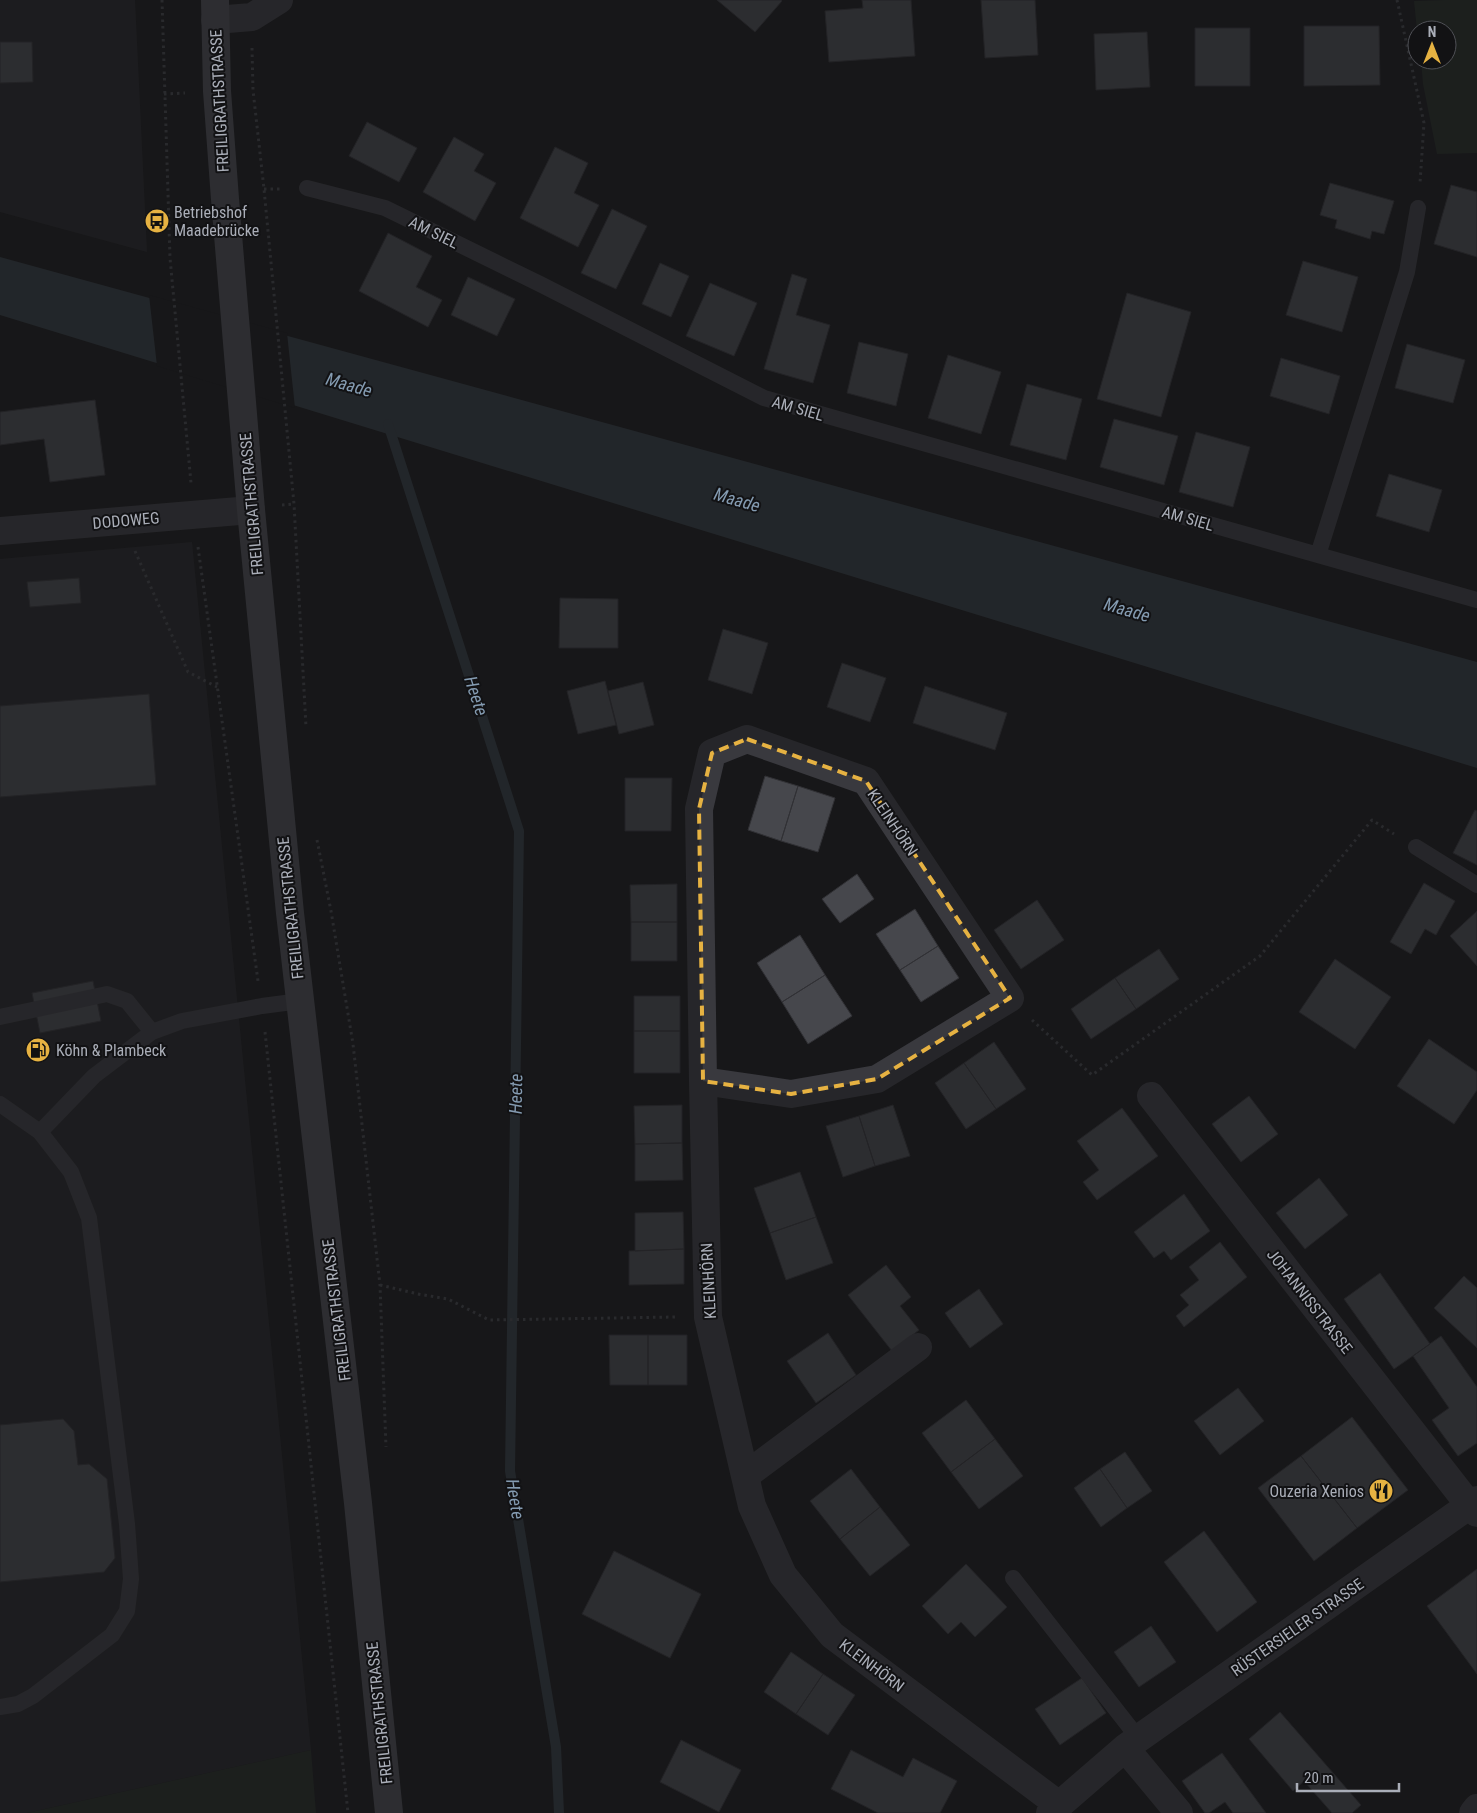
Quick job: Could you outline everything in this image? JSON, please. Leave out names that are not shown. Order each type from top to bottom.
[{"type":"main road","name":"FREILIGRATHSTRASSE","points":[[215,10],[217,91],[229,255],[251,510],[289,903],[357,1494],[390,1813]]},
{"type":"street","points":[[215,10],[252,17],[280,0]]},
{"type":"street","name":"DODOWEG","points":[[0,531],[251,510]]},
{"type":"street","name":"KLEINHÖRN","points":[[1010,998],[866,781],[747,739],[712,753],[699,809],[702,1081],[708,1317],[752,1506],[783,1575],[832,1635],[1054,1809]]},
{"type":"street","points":[[702,1081],[791,1094],[878,1079],[1010,998]]},
{"type":"street","name":"JOHANNISSTRASSE","points":[[1151,1096],[1475,1506]]},
{"type":"street","points":[[745,1476],[918,1347]]},
{"type":"street","name":"RÜSTERSIELER STRASSE","points":[[1054,1809],[1132,1744],[1475,1506]]},
{"type":"street","points":[[1132,1744],[1179,1813]]},
{"type":"street","points":[[1473,1813],[1477,1808]]},
{"type":"lane","name":"AM SIEL","points":[[307,188],[385,208],[540,284],[764,398],[1477,600]]},
{"type":"lane","points":[[1318,555],[1407,272],[1418,208]]},
{"type":"lane","points":[[1416,847],[1477,885]]},
{"type":"lane","points":[[0,1017],[107,994],[127,1001],[152,1032]]},
{"type":"lane","points":[[40,1132],[94,1076],[152,1032],[182,1021],[300,1001]]},
{"type":"lane","points":[[0,1104],[40,1132],[71,1172],[89,1218],[127,1524],[131,1579],[126,1611],[112,1635],[33,1696],[18,1704],[0,1707]]},
{"type":"lane","points":[[1013,1578],[1132,1744]]},
{"type":"path","points":[[162,0],[170,258],[193,514],[262,1006],[348,1813]]},
{"type":"path","points":[[1397,0],[1424,122],[1418,208]]},
{"type":"path","points":[[253,90],[295,514],[306,729]]},
{"type":"path","points":[[122,520],[188,672],[217,687]]},
{"type":"path","points":[[1010,998],[1092,1075],[1260,956],[1372,820],[1416,847]]},
{"type":"path","points":[[316,836],[353,1044],[380,1285],[386,1453]]},
{"type":"path","points":[[380,1285],[418,1294],[448,1298],[489,1320],[708,1317]]},
{"type":"highlighted area","points":[[747,739],[866,781],[1010,998],[877,1079],[791,1094],[703,1081],[699,809],[712,753]]},
{"type":"shaded area","points":[[0,0],[135,0],[147,252],[0,212]]},
{"type":"shaded area","points":[[1477,0],[1477,153],[1437,154],[1422,70],[1457,70],[1457,20],[1416,20],[1414,1]]},
{"type":"shaded area","points":[[192,542],[311,1750],[27,1813],[0,1813],[0,559]]},
{"type":"shaded area","points":[[311,1750],[316,1813],[27,1813]]},
{"type":"water","name":"Maade","points":[[0,257],[1477,662],[1477,768],[0,315]]},
{"type":"pier","points":[[149,295],[287,333],[295,408],[157,366]]},
{"type":"building","points":[[717,0],[781,0],[782,1],[755,32]]},
{"type":"building","points":[[862,0],[911,0],[915,56],[829,62],[825,11],[863,8]]},
{"type":"building","points":[[981,0],[1035,0],[1038,55],[985,58]]},
{"type":"building","points":[[1304,26],[1379,26],[1380,85],[1304,86]]},
{"type":"building","points":[[1195,28],[1250,28],[1250,86],[1195,86]]},
{"type":"building","points":[[1147,32],[1150,87],[1096,90],[1094,34]]},
{"type":"building","points":[[0,42],[32,42],[33,82],[0,83]]},
{"type":"building","points":[[367,122],[417,148],[399,182],[349,156]]},
{"type":"building","points":[[454,137],[484,154],[474,171],[496,183],[475,221],[423,192]]},
{"type":"building","points":[[555,147],[588,163],[574,193],[599,205],[578,247],[520,218]]},
{"type":"building","points":[[1330,183],[1394,201],[1384,234],[1372,231],[1370,239],[1335,228],[1337,220],[1320,215]]},
{"type":"building","points":[[1451,185],[1477,192],[1477,257],[1434,244]]},
{"type":"building","points":[[612,209],[647,226],[616,289],[581,273]]},
{"type":"building","points":[[388,233],[432,256],[416,287],[442,300],[428,327],[359,291]]},
{"type":"building","points":[[1303,261],[1358,277],[1342,332],[1286,315]]},
{"type":"building","points":[[660,263],[689,276],[671,317],[642,304]]},
{"type":"building","points":[[792,274],[807,279],[796,315],[830,325],[813,383],[764,369]]},
{"type":"building","points":[[468,277],[515,299],[497,336],[451,315]]},
{"type":"building","points":[[710,283],[757,303],[734,356],[686,336]]},
{"type":"building","points":[[1127,293],[1191,312],[1161,417],[1097,399]]},
{"type":"building","points":[[859,342],[908,354],[896,406],[847,393]]},
{"type":"building","points":[[1407,344],[1465,360],[1453,403],[1395,388]]},
{"type":"building","points":[[948,355],[1001,372],[981,434],[928,418]]},
{"type":"building","points":[[1281,358],[1340,376],[1329,414],[1270,396]]},
{"type":"building","points":[[1027,384],[1082,399],[1066,460],[1010,445]]},
{"type":"building","points":[[95,400],[105,475],[50,482],[44,439],[0,445],[0,412]]},
{"type":"building","points":[[1114,419],[1178,436],[1164,485],[1100,467]]},
{"type":"building","points":[[1196,432],[1250,447],[1233,507],[1179,492]]},
{"type":"building","points":[[1389,474],[1442,490],[1429,532],[1376,516]]},
{"type":"building","points":[[79,578],[81,603],[30,607],[27,582]]},
{"type":"building","points":[[560,598],[618,599],[618,648],[559,648]]},
{"type":"building","points":[[723,629],[768,643],[752,694],[708,680]]},
{"type":"building","points":[[842,663],[886,678],[870,722],[827,707]]},
{"type":"building","points":[[605,681],[616,725],[578,734],[567,691]]},
{"type":"building","points":[[643,682],[654,725],[619,734],[608,691]]},
{"type":"building","points":[[925,686],[1007,713],[995,750],[913,723]]},
{"type":"building","points":[[149,694],[156,785],[0,797],[0,706]]},
{"type":"building","points":[[765,776],[798,786],[781,841],[748,830]]},
{"type":"building","points":[[625,778],[672,778],[671,831],[625,831]]},
{"type":"building","points":[[798,786],[835,798],[818,852],[781,841]]},
{"type":"building","points":[[1475,810],[1477,811],[1477,865],[1453,853]]},
{"type":"building","points":[[857,874],[874,899],[840,923],[822,899]]},
{"type":"building","points":[[1424,883],[1455,901],[1436,935],[1425,929],[1411,954],[1390,942]]},
{"type":"building","points":[[677,884],[677,922],[631,922],[630,885]]},
{"type":"building","points":[[1037,900],[1064,940],[1021,969],[994,930]]},
{"type":"building","points":[[915,909],[938,946],[900,970],[876,934]]},
{"type":"building","points":[[1477,911],[1477,966],[1450,936]]},
{"type":"building","points":[[631,922],[677,922],[677,961],[631,961]]},
{"type":"building","points":[[800,935],[825,975],[782,1002],[757,963]]},
{"type":"building","points":[[938,946],[959,978],[921,1002],[900,970]]},
{"type":"building","points":[[1159,949],[1179,979],[1136,1009],[1115,978]]},
{"type":"building","points":[[1335,959],[1391,997],[1355,1049],[1299,1012]]},
{"type":"building","points":[[825,975],[852,1016],[808,1044],[782,1002]]},
{"type":"building","points":[[1115,978],[1136,1009],[1091,1039],[1071,1009]]},
{"type":"building","points":[[93,981],[101,1021],[40,1033],[32,993]]},
{"type":"building","points":[[634,996],[680,996],[680,1031],[634,1031]]},
{"type":"building","points":[[634,1031],[680,1031],[680,1073],[634,1073]]},
{"type":"building","points":[[1429,1039],[1477,1072],[1477,1090],[1454,1124],[1397,1086]]},
{"type":"building","points":[[994,1042],[1026,1089],[996,1109],[964,1063]]},
{"type":"building","points":[[964,1063],[996,1109],[966,1129],[935,1083]]},
{"type":"building","points":[[1249,1096],[1278,1134],[1241,1162],[1212,1124]]},
{"type":"building","points":[[682,1105],[682,1143],[635,1144],[634,1106]]},
{"type":"building","points":[[893,1105],[910,1156],[875,1166],[859,1116]]},
{"type":"building","points":[[1122,1108],[1158,1156],[1097,1200],[1083,1182],[1099,1170],[1077,1141]]},
{"type":"building","points":[[859,1116],[875,1166],[843,1177],[826,1126]]},
{"type":"building","points":[[682,1143],[683,1180],[635,1181],[635,1144]]},
{"type":"building","points":[[800,1172],[816,1217],[770,1233],[754,1188]]},
{"type":"building","points":[[1319,1178],[1348,1215],[1305,1249],[1276,1213]]},
{"type":"building","points":[[1184,1194],[1210,1231],[1171,1260],[1164,1251],[1154,1258],[1134,1232]]},
{"type":"building","points":[[683,1212],[684,1249],[635,1251],[635,1213]]},
{"type":"building","points":[[816,1217],[833,1263],[786,1280],[770,1233]]},
{"type":"building","points":[[1220,1242],[1247,1277],[1184,1327],[1176,1316],[1189,1305],[1180,1295],[1199,1280],[1189,1267]]},
{"type":"building","points":[[684,1249],[684,1284],[629,1285],[629,1251]]},
{"type":"building","points":[[886,1265],[911,1297],[900,1306],[919,1330],[892,1351],[848,1295]]},
{"type":"building","points":[[1380,1273],[1430,1344],[1394,1369],[1344,1299]]},
{"type":"building","points":[[1464,1276],[1477,1288],[1477,1348],[1434,1308]]},
{"type":"building","points":[[979,1289],[1003,1324],[970,1348],[945,1313]]},
{"type":"building","points":[[828,1333],[856,1375],[816,1403],[787,1361]]},
{"type":"building","points":[[609,1335],[648,1335],[648,1385],[610,1385]]},
{"type":"building","points":[[648,1335],[687,1335],[687,1385],[648,1385]]},
{"type":"building","points":[[1441,1336],[1477,1387],[1477,1443],[1458,1456],[1432,1420],[1449,1408],[1413,1356]]},
{"type":"building","points":[[1238,1388],[1264,1421],[1220,1455],[1194,1421]]},
{"type":"building","points":[[966,1400],[995,1439],[951,1472],[922,1433]]},
{"type":"building","points":[[1352,1417],[1408,1490],[1357,1528],[1301,1456]]},
{"type":"building","points":[[63,1419],[74,1431],[78,1465],[89,1464],[107,1479],[115,1558],[104,1572],[0,1582],[0,1425]]},
{"type":"building","points":[[995,1439],[1023,1476],[979,1509],[951,1472]]},
{"type":"building","points":[[1125,1452],[1152,1491],[1127,1508],[1100,1469]]},
{"type":"building","points":[[1301,1456],[1357,1528],[1314,1561],[1258,1488]]},
{"type":"building","points":[[851,1469],[880,1507],[840,1539],[810,1501]]},
{"type":"building","points":[[1100,1469],[1127,1508],[1101,1527],[1074,1488]]},
{"type":"building","points":[[880,1507],[910,1545],[870,1576],[840,1539]]},
{"type":"building","points":[[1204,1531],[1257,1602],[1217,1632],[1164,1562]]},
{"type":"building","points":[[614,1551],[701,1594],[670,1658],[582,1614]]},
{"type":"building","points":[[966,1564],[1007,1607],[975,1637],[961,1622],[948,1634],[922,1606]]},
{"type":"building","points":[[1477,1569],[1477,1674],[1427,1606]]},
{"type":"building","points":[[1151,1626],[1176,1662],[1139,1687],[1114,1652]]},
{"type":"building","points":[[791,1652],[823,1674],[796,1714],[764,1692]]},
{"type":"building","points":[[823,1674],[855,1695],[828,1735],[796,1714]]},
{"type":"building","points":[[1082,1678],[1106,1713],[1060,1745],[1035,1709]]},
{"type":"building","points":[[1280,1712],[1361,1805],[1352,1813],[1332,1813],[1304,1781],[1293,1791],[1249,1739]]},
{"type":"building","points":[[681,1740],[741,1770],[719,1812],[660,1782]]},
{"type":"building","points":[[851,1750],[903,1777],[913,1758],[957,1781],[940,1813],[878,1813],[831,1789]]},
{"type":"building","points":[[1222,1753],[1266,1813],[1233,1813],[1225,1802],[1209,1813],[1205,1813],[1182,1781]]},
{"type":"waterway","name":"Heete","points":[[388,424],[519,831],[510,1471],[556,1747],[559,1813]]},
{"type":"place","name":"Betriebshof Maadebrücke","points":[[157,221]]},
{"type":"place","name":"Köhn & Plambeck","points":[[38,1050]]},
{"type":"place","name":"Ouzeria Xenios","points":[[1381,1491]]}]
